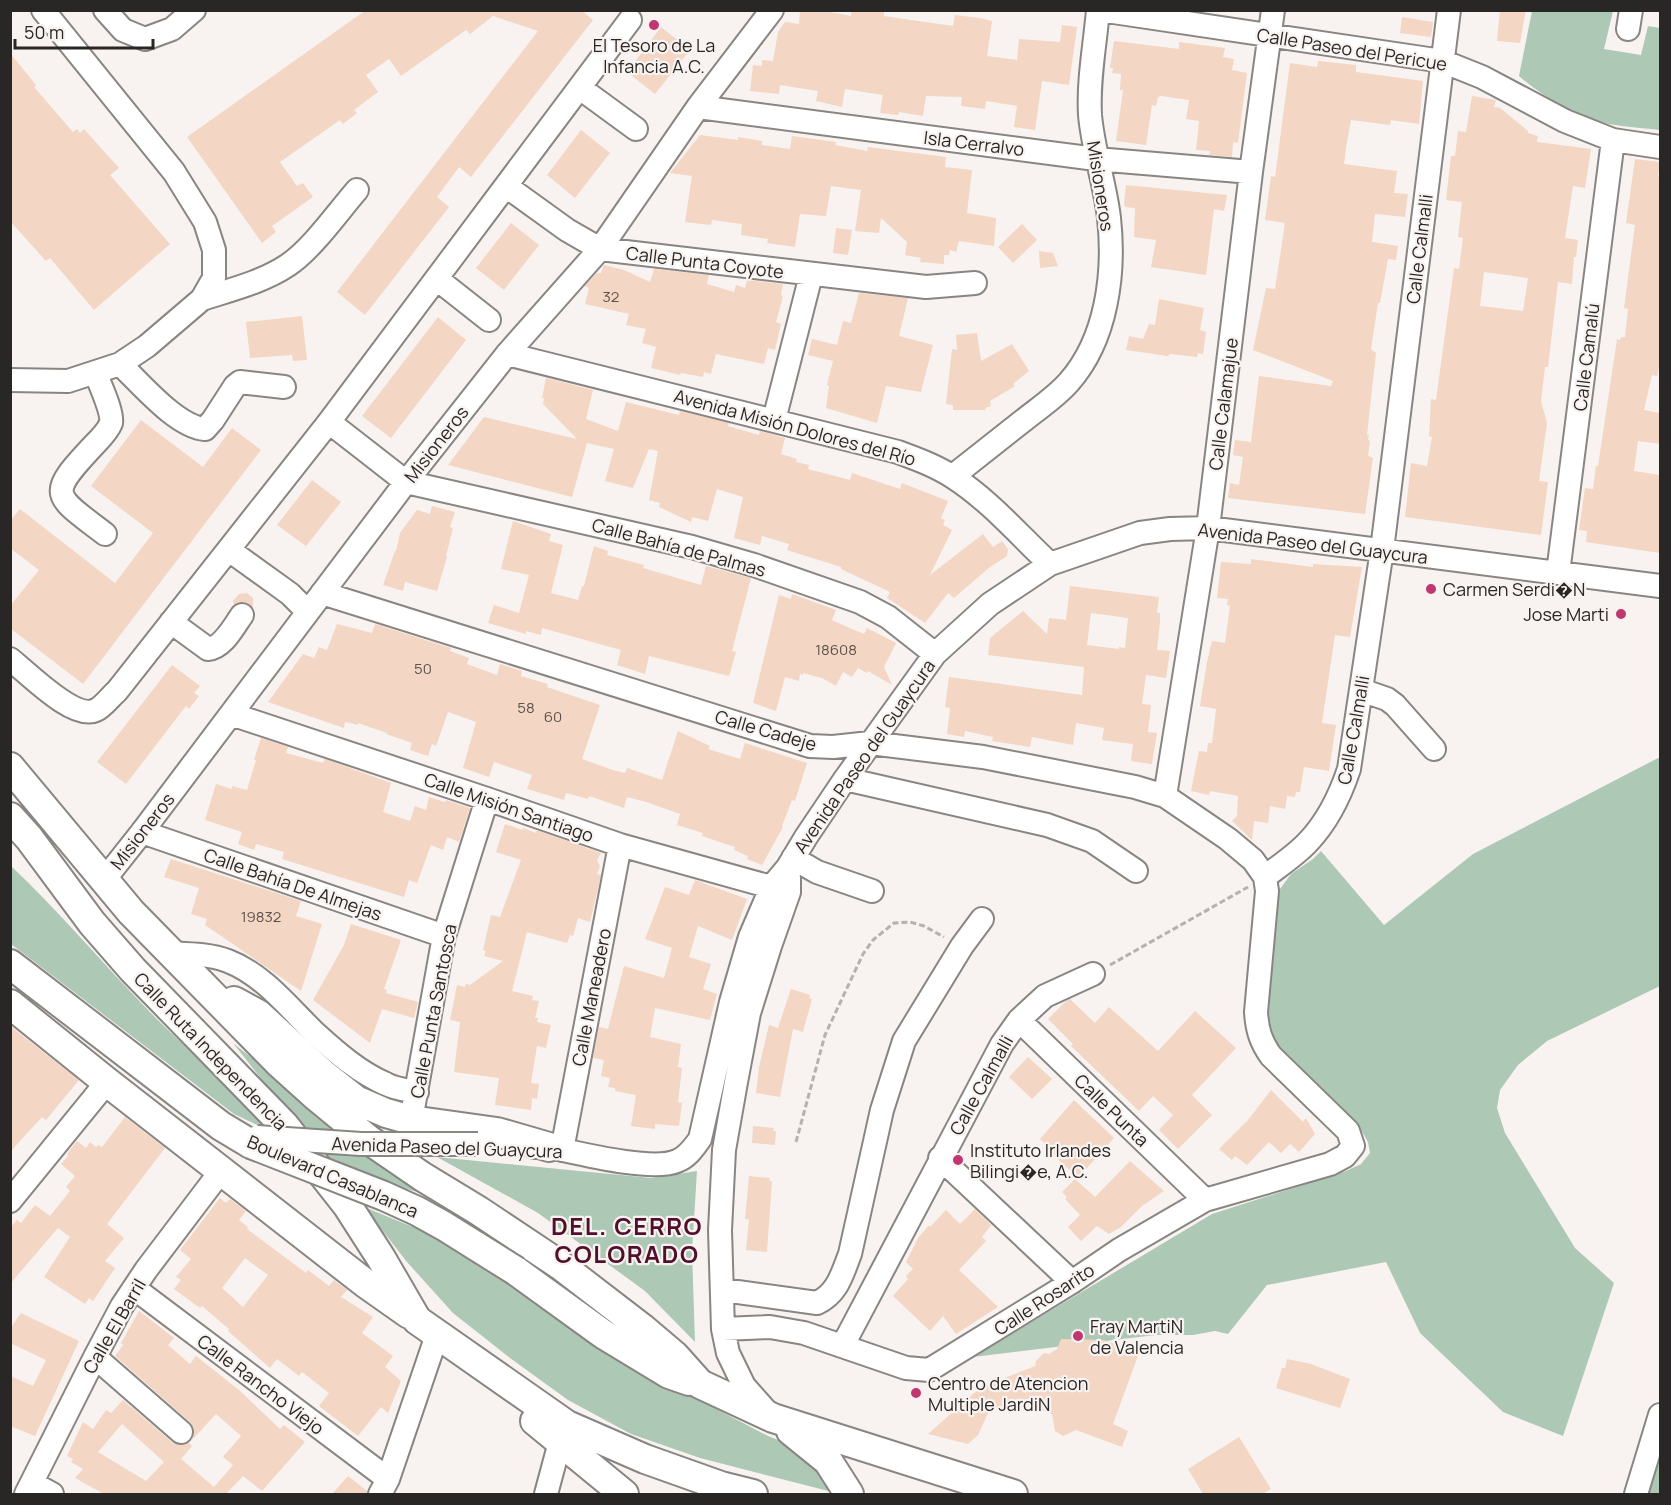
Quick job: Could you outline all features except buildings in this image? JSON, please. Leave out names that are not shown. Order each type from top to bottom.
[{"type":"main road","points":[[10,767],[104,880],[169,953],[278,1062],[343,1119],[423,1177],[560,1265],[675,1356],[700,1384]]},
{"type":"main road","points":[[10,784],[82,874],[94,883],[104,880]]},
{"type":"main road","name":"Calle Ruta Independencia","points":[[16,827],[92,923],[133,970],[284,1125],[347,1205],[427,1328],[509,1385],[533,1419],[563,1434]]},
{"type":"main road","name":"Boulevard Casablanca","points":[[10,964],[221,1126],[409,1207],[516,1271],[603,1334],[669,1374],[700,1384],[773,1418]]},
{"type":"main road","points":[[198,981],[258,1014],[356,1100],[386,1113],[411,1120],[497,1132],[556,1149]]},
{"type":"main road","points":[[10,1004],[365,1283],[427,1328]]},
{"type":"main road","points":[[773,1418],[808,1443],[828,1461],[849,1494]]},
{"type":"main road","points":[[773,1418],[1012,1494]]},
{"type":"main road","points":[[563,1434],[624,1494]]},
{"type":"main road","points":[[563,1434],[645,1459],[721,1486],[753,1494]]},
{"type":"street","points":[[13,383],[68,381],[96,374],[120,364],[147,346],[202,299],[214,278],[214,250],[205,222],[174,172],[43,10]]},
{"type":"street","points":[[105,10],[123,30],[145,39],[172,29],[194,10]]},
{"type":"street","name":"Misioneros","points":[[104,880],[405,482],[507,354],[600,249],[698,107],[772,10]]},
{"type":"street","name":"Misioneros","points":[[953,476],[1069,383],[1084,362],[1099,330],[1106,304],[1111,263],[1109,217],[1096,159],[1090,114],[1099,10]]},
{"type":"street","name":"Calle Paseo del Pericue","points":[[1099,10],[1442,61],[1482,77],[1565,121],[1613,140],[1660,147]]},
{"type":"street","name":"Calle Calamajue","points":[[1165,796],[1208,528],[1273,10]]},
{"type":"street","name":"Calle Calmalli","points":[[1265,877],[1308,843],[1341,796],[1350,769],[1382,550],[1449,10]]},
{"type":"street","points":[[10,659],[71,708],[83,712],[96,710],[117,691],[329,422],[630,20]]},
{"type":"street","points":[[580,88],[636,129]]},
{"type":"street","name":"Isla Cerralvo","points":[[698,107],[1096,159],[1251,172]]},
{"type":"street","name":"Calle Camalú","points":[[1558,573],[1613,140]]},
{"type":"street","points":[[506,186],[567,231],[600,249]]},
{"type":"street","points":[[202,299],[263,278],[287,266],[300,255],[357,190]]},
{"type":"street","name":"Calle Punta Coyote","points":[[600,249],[926,287],[975,283]]},
{"type":"street","points":[[774,420],[811,275]]},
{"type":"street","points":[[437,279],[489,320]]},
{"type":"street","name":"Avenida Misión Dolores del Río","points":[[507,354],[898,452],[928,463],[953,476],[973,491],[1050,564]]},
{"type":"street","points":[[120,364],[167,408],[194,428],[205,429],[240,382],[284,387]]},
{"type":"street","points":[[96,374],[111,415],[111,423],[105,433],[68,473],[61,490],[63,501],[105,534]]},
{"type":"street","points":[[329,422],[405,482]]},
{"type":"street","name":"Calle Bahía de Palmas","points":[[405,482],[692,547],[754,565],[860,602],[888,617],[935,654]]},
{"type":"street","name":"Avenida Paseo del Guaycura","points":[[254,1140],[361,1144],[478,1144],[556,1149],[654,1165],[677,1162],[689,1153],[700,1139],[730,1002],[750,937],[780,889],[791,863],[845,779],[935,654],[990,604],[1050,564],[1140,533],[1208,528],[1660,586]]},
{"type":"street","points":[[229,550],[290,594],[307,611]]},
{"type":"street","name":"Calle Cadeje","points":[[322,593],[810,746],[832,747],[870,743],[983,757],[1136,787],[1165,796],[1228,839],[1253,860],[1265,877]]},
{"type":"street","points":[[171,622],[208,649],[219,645],[242,615]]},
{"type":"street","points":[[1361,690],[1379,695],[1395,705],[1434,749]]},
{"type":"street","name":"Calle Misión Santiago","points":[[231,714],[620,845],[780,889]]},
{"type":"street","points":[[845,779],[1047,825],[1092,841],[1136,871]]},
{"type":"street","name":"Calle Punta Santosca","points":[[411,1120],[444,936],[488,799]]},
{"type":"street","name":"Calle Bahía De Almejas","points":[[142,832],[444,936]]},
{"type":"street","name":"Calle Maneadero","points":[[556,1149],[620,845]]},
{"type":"street","points":[[791,863],[872,891]]},
{"type":"street","name":"Calle Rosarito","points":[[723,1329],[770,1327],[804,1333],[906,1368],[929,1370],[1072,1282],[1119,1250],[1205,1200],[1330,1164],[1345,1156],[1353,1146],[1352,1138],[1343,1123],[1271,1056],[1262,1044],[1256,1012],[1267,891],[1265,877]]},
{"type":"street","name":"Avenida Paseo del Guaycura","points":[[773,1418],[744,1386],[728,1353],[723,1329],[720,1230],[724,1150],[749,1013],[770,946],[780,889]]},
{"type":"street","points":[[723,1290],[817,1303],[830,1297],[850,1254],[882,1110],[904,1041],[962,946],[982,919]]},
{"type":"street","points":[[169,953],[213,957],[229,961],[244,969],[276,993],[316,1034],[354,1067],[388,1085],[417,1092]]},
{"type":"street","name":"Calle Calmalli","points":[[843,1345],[1002,1044],[1019,1020],[1045,996],[1093,974]]},
{"type":"street","name":"Calle Punta","points":[[1019,1020],[1205,1200]]},
{"type":"street","points":[[10,1201],[107,1082]]},
{"type":"street","points":[[940,1158],[1072,1282]]},
{"type":"street","name":"Calle El Barril","points":[[29,1489],[94,1357],[134,1288],[222,1171]]},
{"type":"street","name":"Calle Rancho Viejo","points":[[134,1288],[384,1487]]},
{"type":"street","points":[[384,1487],[427,1328]]},
{"type":"street","points":[[94,1357],[182,1431]]},
{"type":"street","points":[[1636,1494],[1660,1415]]},
{"type":"street","points":[[546,1494],[563,1434]]},
{"type":"street","points":[[29,1489],[52,1494]]},
{"type":"path","points":[[1093,974],[1265,877]]},
{"type":"path","points":[[796,1142],[825,1035],[873,940],[894,923],[910,922],[924,926],[962,946]]},
{"type":"green space","points":[[1532,11],[1613,11],[1604,49],[1641,55],[1648,26],[1660,28],[1660,130],[1609,124],[1585,116],[1550,99],[1519,76]]},
{"type":"green space","points":[[1660,757],[1660,986],[1547,1041],[1518,1065],[1500,1090],[1497,1108],[1505,1133],[1575,1248],[1614,1283],[1563,1436],[1503,1412],[1420,1333],[1386,1262],[1267,1285],[1228,1334],[1215,1331],[1193,1335],[1156,1335],[973,1357],[1212,1214],[1346,1171],[1361,1164],[1370,1153],[1368,1142],[1361,1130],[1289,1062],[1275,1045],[1266,1022],[1270,932],[1277,893],[1291,874],[1321,851],[1384,925],[1473,854]]},
{"type":"green space","points":[[10,865],[46,900],[149,1011],[278,1135],[234,1114],[11,944]]},
{"type":"green space","points":[[233,1043],[424,1194],[330,1166]]},
{"type":"green space","points":[[437,1157],[651,1178],[697,1171],[692,1251],[695,1342],[645,1291],[538,1213]]},
{"type":"green space","points":[[364,1207],[440,1238],[637,1367],[768,1436],[791,1445],[812,1460],[836,1493],[700,1458],[631,1434],[568,1400],[453,1313],[407,1262]]},
{"type":"green space","points":[[1655,1457],[1660,1459],[1660,1494],[1644,1494]]},
{"type":"place","name":"El Tesoro de La Infancia A.C.","points":[[654,25]]},
{"type":"place","name":"Carmen Serdi�N","points":[[1431,589]]},
{"type":"place","name":"Jose Marti","points":[[1621,614]]},
{"type":"place","name":"Instituto Irlandes Bilingi�e, A.C.","points":[[958,1160]]},
{"type":"place","name":"Fray MartiN de Valencia","points":[[1078,1336]]},
{"type":"place","name":"Centro de Atencion Multiple JardiN","points":[[916,1393]]},
{"type":"district","name":"DEL. CERRO COLORADO","points":[[627,1239]]}]
